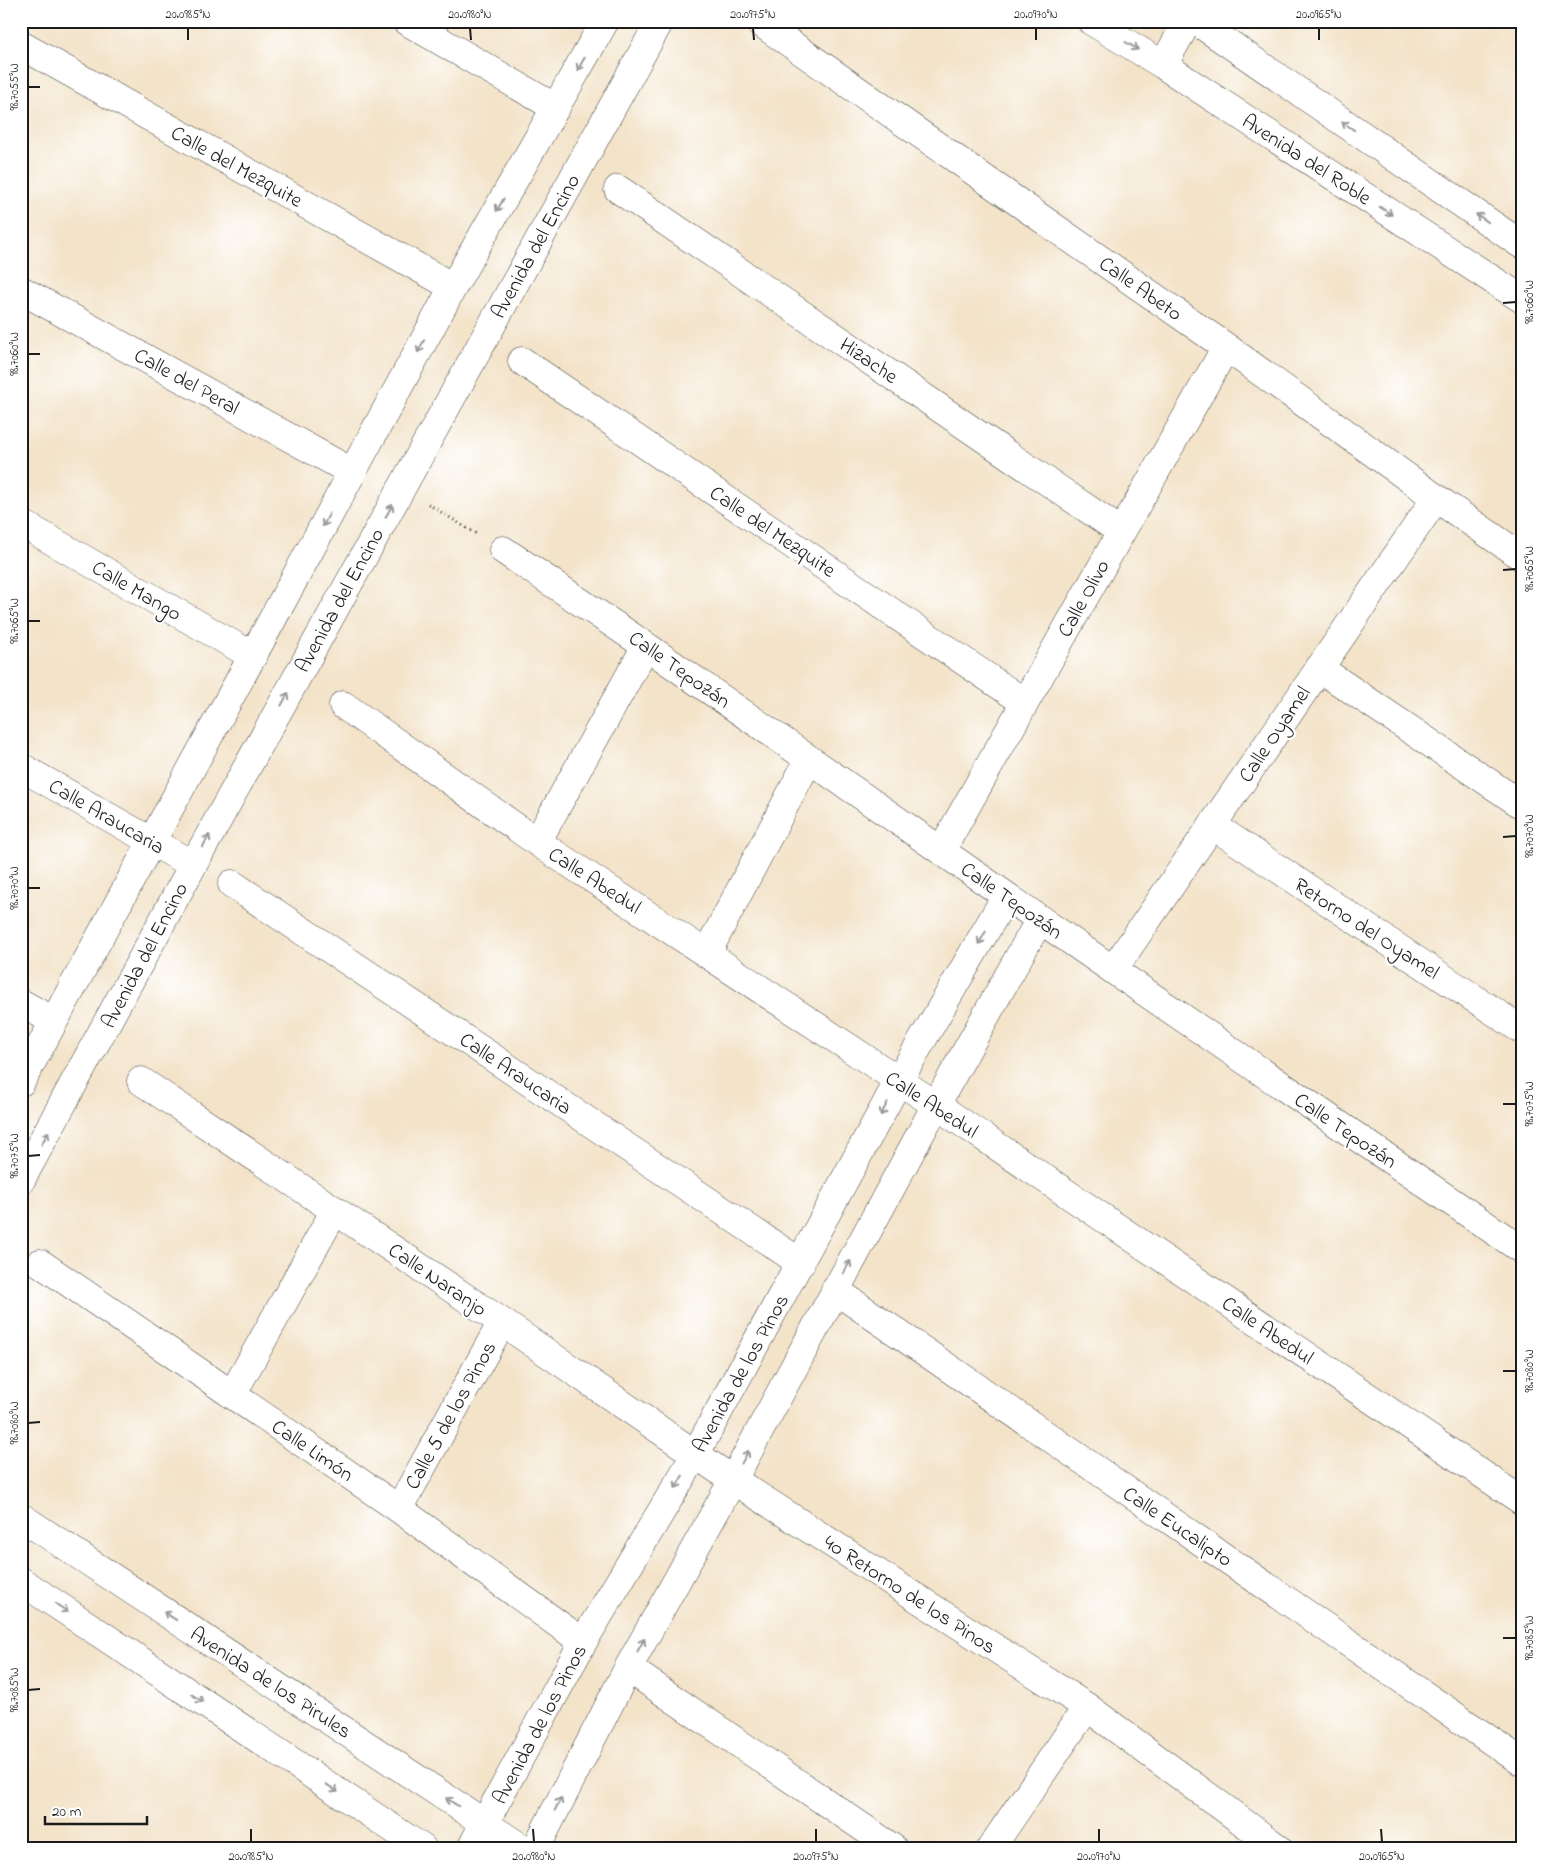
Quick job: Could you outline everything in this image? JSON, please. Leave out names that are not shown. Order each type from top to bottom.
[{"type":"street","points":[[406,21],[556,108]]},
{"type":"street","points":[[21,1082],[453,287],[605,21]]},
{"type":"street","name":"Avenida del Encino","points":[[21,1180],[192,865],[660,21]]},
{"type":"street","name":"Calle Abeto","points":[[758,21],[1226,346],[1436,498],[1522,557]]},
{"type":"street","name":"Avenida del Roble","points":[[1091,21],[1163,64],[1522,299]]},
{"type":"street","points":[[1163,64],[1188,21]]},
{"type":"street","points":[[1196,21],[1522,245]]},
{"type":"street","name":"Calle del Mezquite","points":[[21,45],[453,287]]},
{"type":"street","name":"Hizache","points":[[618,189],[1120,531]]},
{"type":"street","name":"Calle del Peral","points":[[21,290],[352,472]]},
{"type":"street","name":"Calle Olivo","points":[[941,851],[1226,346]]},
{"type":"street","name":"Calle del Mezquite","points":[[522,361],[1024,702]]},
{"type":"street","name":"Calle Oyamel","points":[[1113,970],[1436,498]]},
{"type":"street","name":"Calle Mango","points":[[21,523],[252,656]]},
{"type":"street","name":"Calle Tepozán","points":[[503,550],[646,646],[1113,970],[1522,1250]]},
{"type":"street","points":[[537,842],[646,646]]},
{"type":"street","points":[[1320,668],[1522,805]]},
{"type":"street","name":"Calle Abedul","points":[[343,705],[537,842],[707,953],[898,1082],[936,1105],[1522,1501]]},
{"type":"street","points":[[707,953],[809,759]]},
{"type":"street","name":"Calle Araucaria","points":[[21,768],[192,865]]},
{"type":"street","name":"Retorno del Oyamel","points":[[1212,825],[1522,1030]]},
{"type":"street","name":"Calle Araucaria","points":[[232,884],[801,1263]]},
{"type":"street","name":"Avenida de los Pinos","points":[[471,1848],[486,1824],[583,1642],[696,1455],[898,1082],[1006,896]]},
{"type":"street","name":"Avenida de los Pinos","points":[[536,1848],[628,1668],[733,1480],[834,1290],[1040,919]]},
{"type":"street","points":[[21,1003],[54,1021]]},
{"type":"street","name":"Calle Naranjo","points":[[141,1080],[502,1322],[733,1480]]},
{"type":"street","points":[[232,1395],[335,1210]]},
{"type":"street","name":"Calle Limón","points":[[40,1263],[399,1509],[583,1642]]},
{"type":"street","name":"Calle Eucalipto","points":[[834,1290],[1522,1762]]},
{"type":"street","name":"Calle 5 de los Pinos","points":[[399,1509],[502,1322]]},
{"type":"street","name":"4o Retorno de los Pinos","points":[[733,1480],[1087,1707],[1260,1843]]},
{"type":"street","name":"Avenida de los Pirules","points":[[21,1517],[522,1848]]},
{"type":"street","points":[[21,1581],[422,1848]]},
{"type":"street","points":[[628,1668],[892,1848]]},
{"type":"street","points":[[991,1848],[1087,1707]]},
{"type":"path","points":[[402,488],[503,550]]}]
